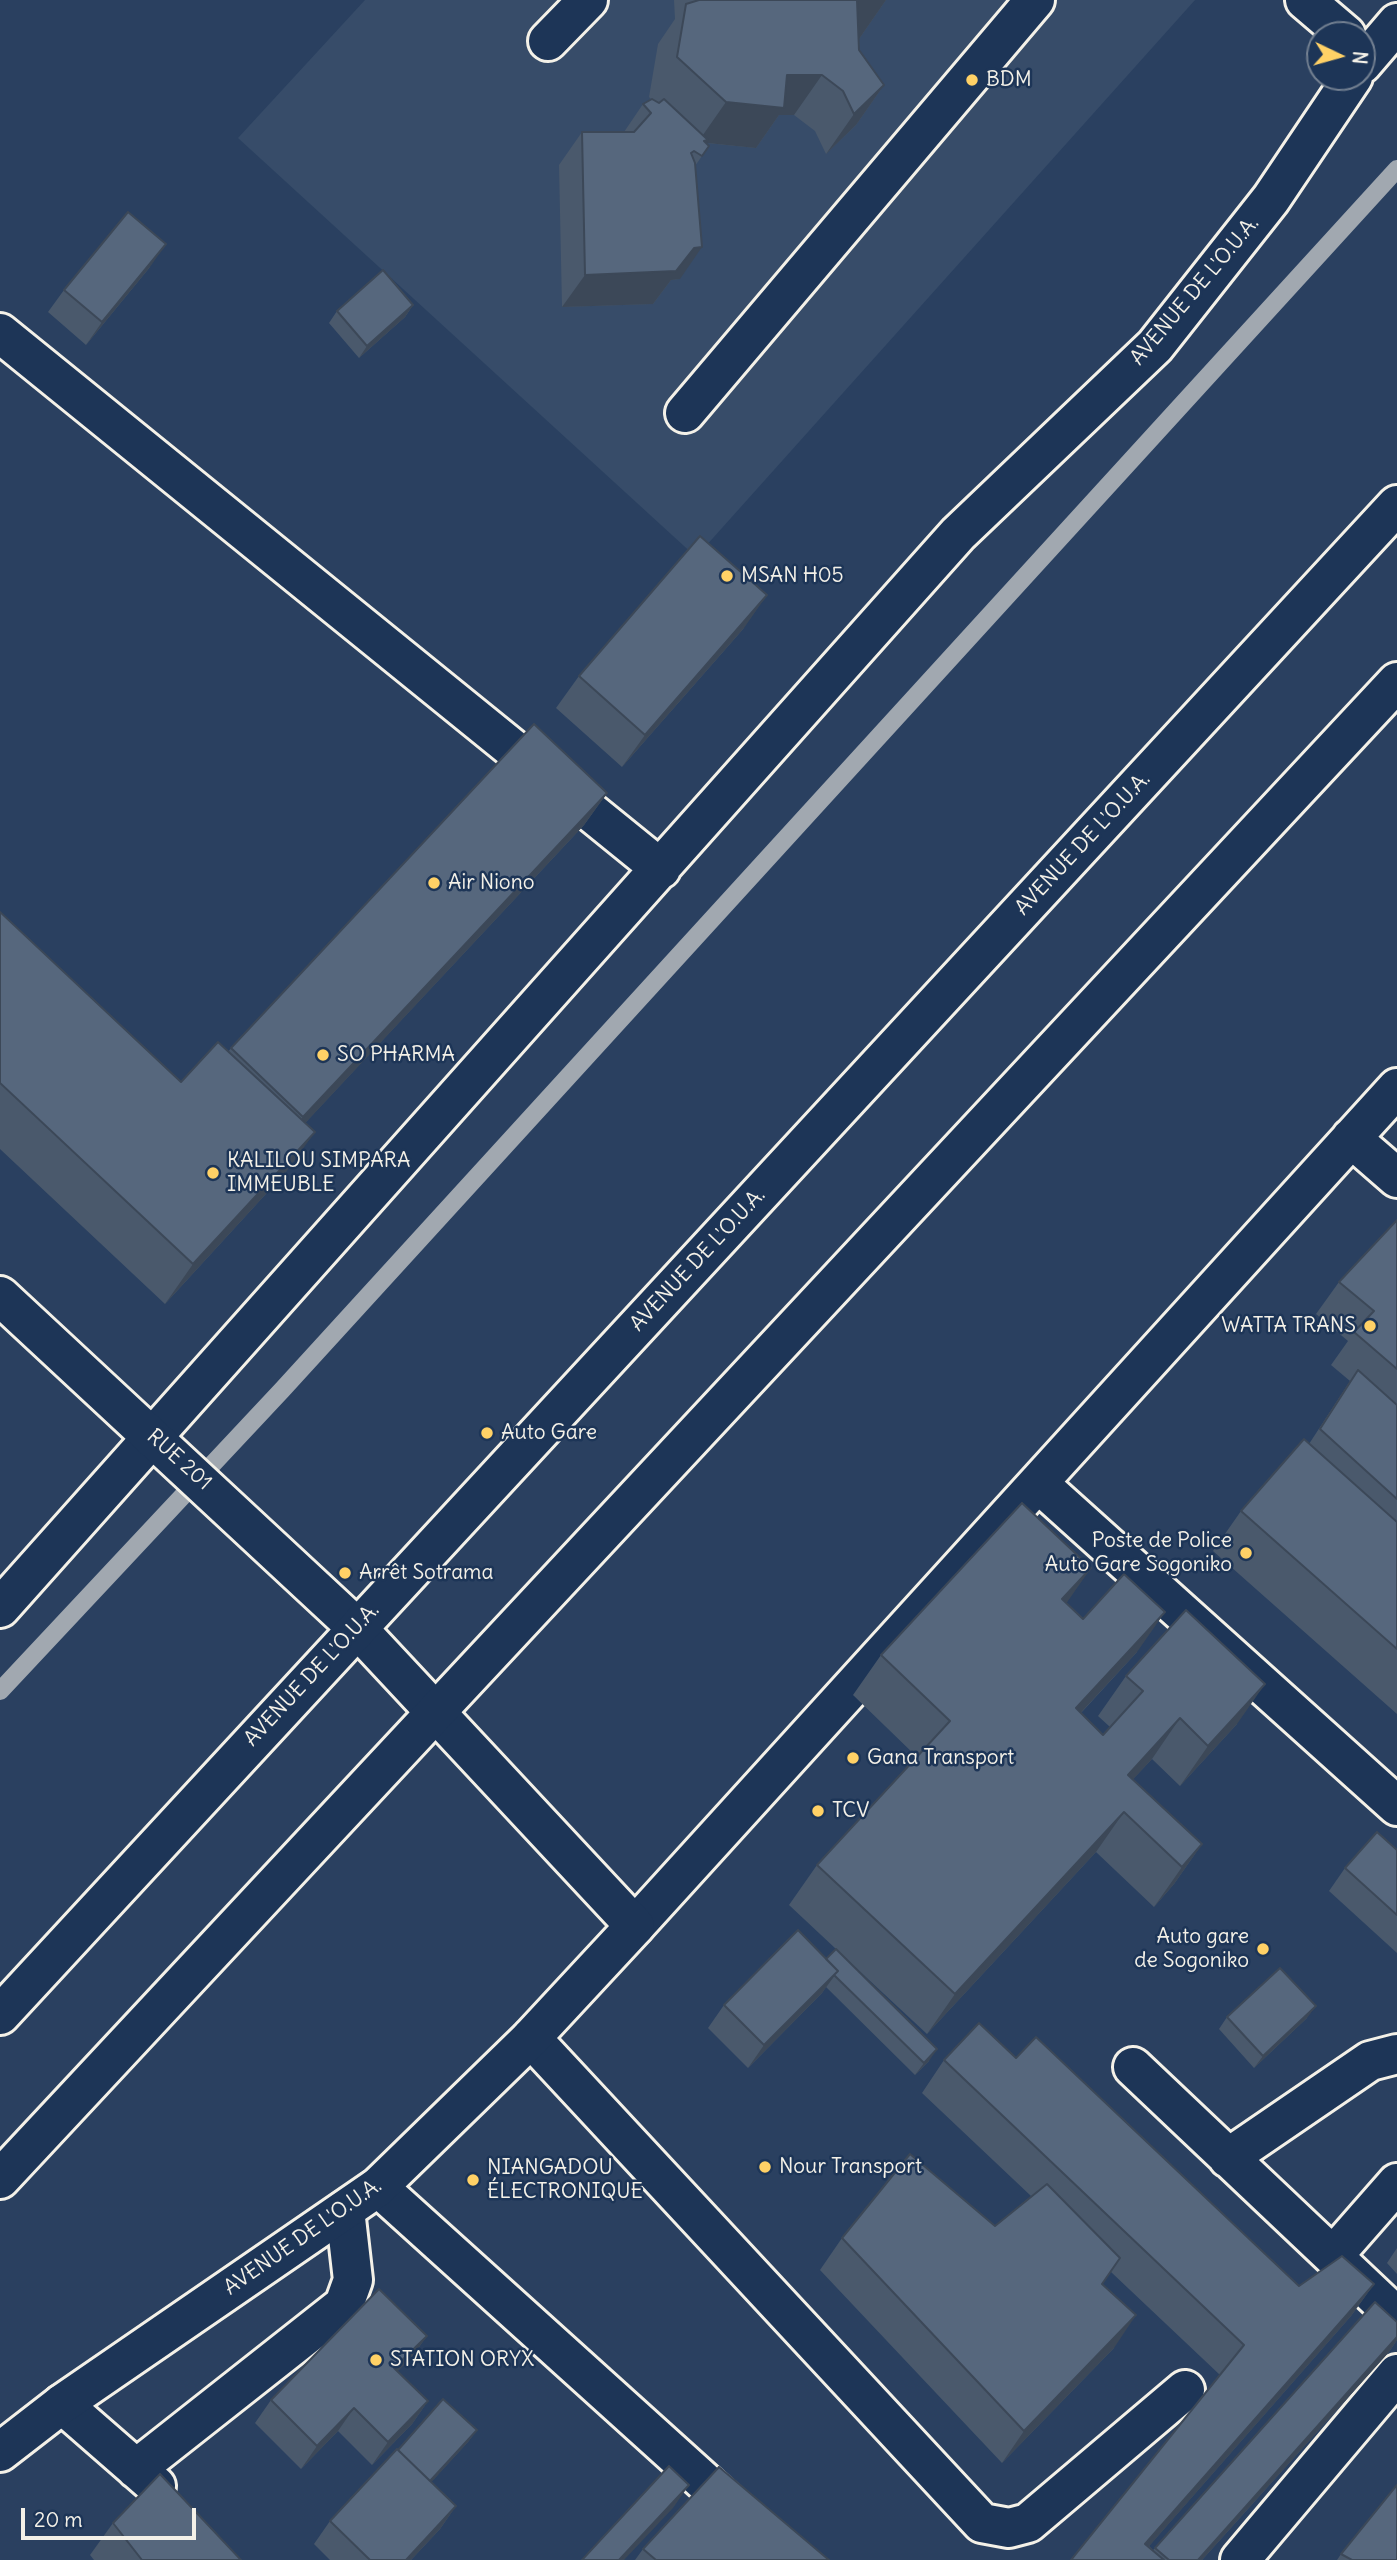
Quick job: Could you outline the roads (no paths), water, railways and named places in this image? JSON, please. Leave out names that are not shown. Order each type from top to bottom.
[{"type":"main road","points":[[548,41],[588,0]]},
{"type":"main road","points":[[685,413],[1035,0]]},
{"type":"main road","points":[[1305,0],[1325,21]]},
{"type":"main road","name":"AVENUE DE L'O.U.A.","points":[[1376,41],[1397,23]]},
{"type":"main road","name":"AVENUE DE L'O.U.A.","points":[[0,1608],[155,1438],[958,534],[1155,346],[1272,199],[1337,91]]},
{"type":"main road","points":[[0,332],[661,869]]},
{"type":"main road","name":"AVENUE DE L'O.U.A.","points":[[0,2015],[356,1627],[1397,505]]},
{"type":"main road","points":[[0,2179],[1397,682]]},
{"type":"main road","name":"AVENUE DE L'O.U.A.","points":[[0,2452],[62,2404],[378,2187],[531,2038],[1397,1088]]},
{"type":"main road","points":[[1351,1138],[1397,1178]]},
{"type":"main road","name":"RUE 201","points":[[0,1296],[356,1627],[635,1926]]},
{"type":"main road","points":[[1038,1483],[1397,1806]]},
{"type":"main road","points":[[531,2038],[982,2523],[1009,2528],[1028,2523],[1185,2390]]},
{"type":"main road","points":[[1228,2158],[1370,2062],[1397,2054]]},
{"type":"main road","points":[[1133,2067],[1397,2317]]},
{"type":"main road","points":[[1333,2256],[1397,2183]]},
{"type":"main road","points":[[378,2187],[791,2560]]},
{"type":"main road","points":[[136,2469],[344,2305],[354,2280],[345,2210]]},
{"type":"main road","points":[[1240,2560],[1397,2374]]},
{"type":"main road","points":[[62,2404],[178,2505]]},
{"type":"waterway","points":[[0,1691],[282,1390],[1397,169]]},
{"type":"place","name":"BDM","points":[[972,80]]},
{"type":"place","name":"MSAN H05","points":[[727,576]]},
{"type":"place","name":"Air Niono","points":[[434,883]]},
{"type":"place","name":"SO PHARMA","points":[[323,1055]]},
{"type":"place","name":"KALILOU SIMPARA IMMEUBLE","points":[[213,1173]]},
{"type":"place","name":"WATTA TRANS","points":[[1370,1326]]},
{"type":"place","name":"Auto Gare","points":[[487,1433]]},
{"type":"place","name":"Poste de Police Auto Gare Sogoniko","points":[[1246,1553]]},
{"type":"place","name":"Arrêt Sotrama","points":[[345,1573]]},
{"type":"place","name":"Gana Transport","points":[[853,1758]]},
{"type":"place","name":"TCV","points":[[818,1811]]},
{"type":"place","name":"Auto gare de Sogoniko","points":[[1263,1949]]},
{"type":"place","name":"Nour Transport","points":[[765,2167]]},
{"type":"place","name":"NIANGADOU ÉLECTRONIQUE","points":[[473,2180]]},
{"type":"place","name":"STATION ORYX","points":[[376,2360]]}]
